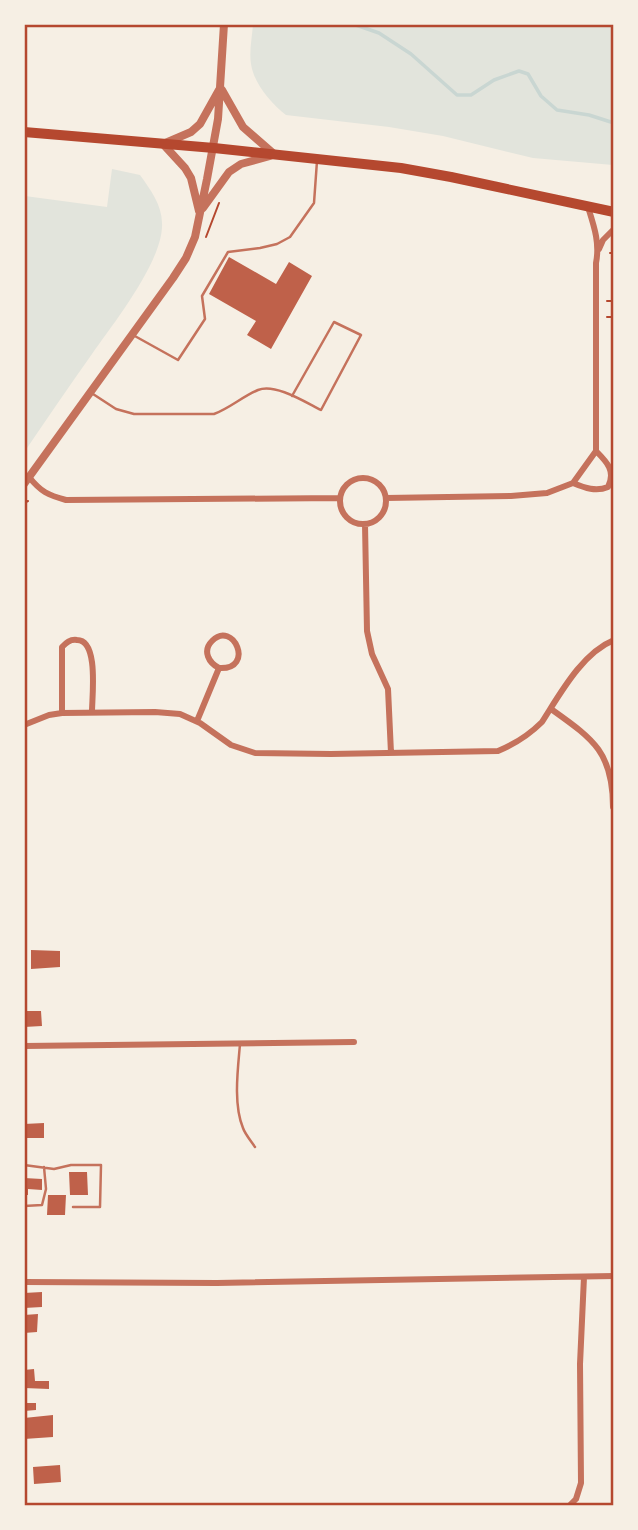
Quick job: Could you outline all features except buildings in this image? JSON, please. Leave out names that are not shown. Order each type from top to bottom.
[{"type":"main road","points":[[24,131],[401,168],[614,212]]},
{"type":"street","points":[[224,24],[214,148],[195,237],[186,258],[27,480],[48,495],[66,500],[340,498]]},
{"type":"street","points":[[200,214],[191,178],[163,144],[191,132],[200,124],[221,87]]},
{"type":"street","points":[[221,87],[243,127],[274,154]]},
{"type":"street","points":[[200,214],[229,172],[241,164],[274,154]]},
{"type":"street","points":[[386,498],[547,493],[573,483],[596,451],[598,250],[588,207]]},
{"type":"street","points":[[598,250],[614,229]]},
{"type":"street","points":[[573,483],[592,489],[601,490],[608,487],[612,472],[608,463],[596,451]]},
{"type":"street","points":[[359,478],[373,480],[386,498],[379,518],[365,524],[351,521],[340,505],[346,485],[359,478]]},
{"type":"street","points":[[365,524],[366,631],[372,654],[388,689],[391,753]]},
{"type":"street","points":[[220,636],[226,636],[234,640],[239,655],[230,667],[219,668],[210,662],[207,652],[211,642],[220,636]]},
{"type":"street","points":[[62,713],[62,647],[75,639],[83,641],[90,650],[92,712]]},
{"type":"street","points":[[24,725],[62,713],[169,712],[191,718],[231,745],[255,753],[283,755],[498,751],[518,742],[534,730],[583,663],[594,652],[614,640]]},
{"type":"street","points":[[197,721],[219,668]]},
{"type":"street","points":[[551,709],[592,739],[599,750],[611,777],[613,807]]},
{"type":"street","points":[[24,1046],[355,1042]]},
{"type":"street","points":[[569,1506],[576,1499],[580,1483],[580,1364],[584,1276]]},
{"type":"street","points":[[24,1282],[216,1283],[614,1276]]},
{"type":"lane","points":[[132,335],[178,360],[205,319],[202,296],[228,252],[278,244],[290,237],[314,203],[317,158]]},
{"type":"lane","points":[[90,393],[116,410],[134,414],[214,414],[260,389],[269,388],[321,410],[361,335],[334,322],[292,396]]},
{"type":"lane","points":[[240,1044],[238,1101],[243,1128],[255,1147]]},
{"type":"lane","points":[[24,1165],[54,1169],[71,1165],[101,1165],[100,1207],[73,1207]]},
{"type":"lane","points":[[24,1206],[42,1205],[46,1189],[44,1167]]},
{"type":"path","points":[[607,301],[614,301]]},
{"type":"path","points":[[607,317],[614,317]]},
{"type":"path","points":[[24,503],[29,501]]},
{"type":"shaded area","points":[[253,25],[613,25],[613,165],[533,158],[443,136],[286,115],[264,92],[253,71],[250,55]]},
{"type":"shaded area","points":[[112,169],[140,175],[155,198],[162,223],[155,255],[136,291],[25,451],[25,196],[107,207]]},
{"type":"waterway","points":[[353,24],[379,33],[411,54],[457,95],[471,95],[494,80],[519,71],[528,74],[541,96],[557,110],[589,115],[614,123]]}]
